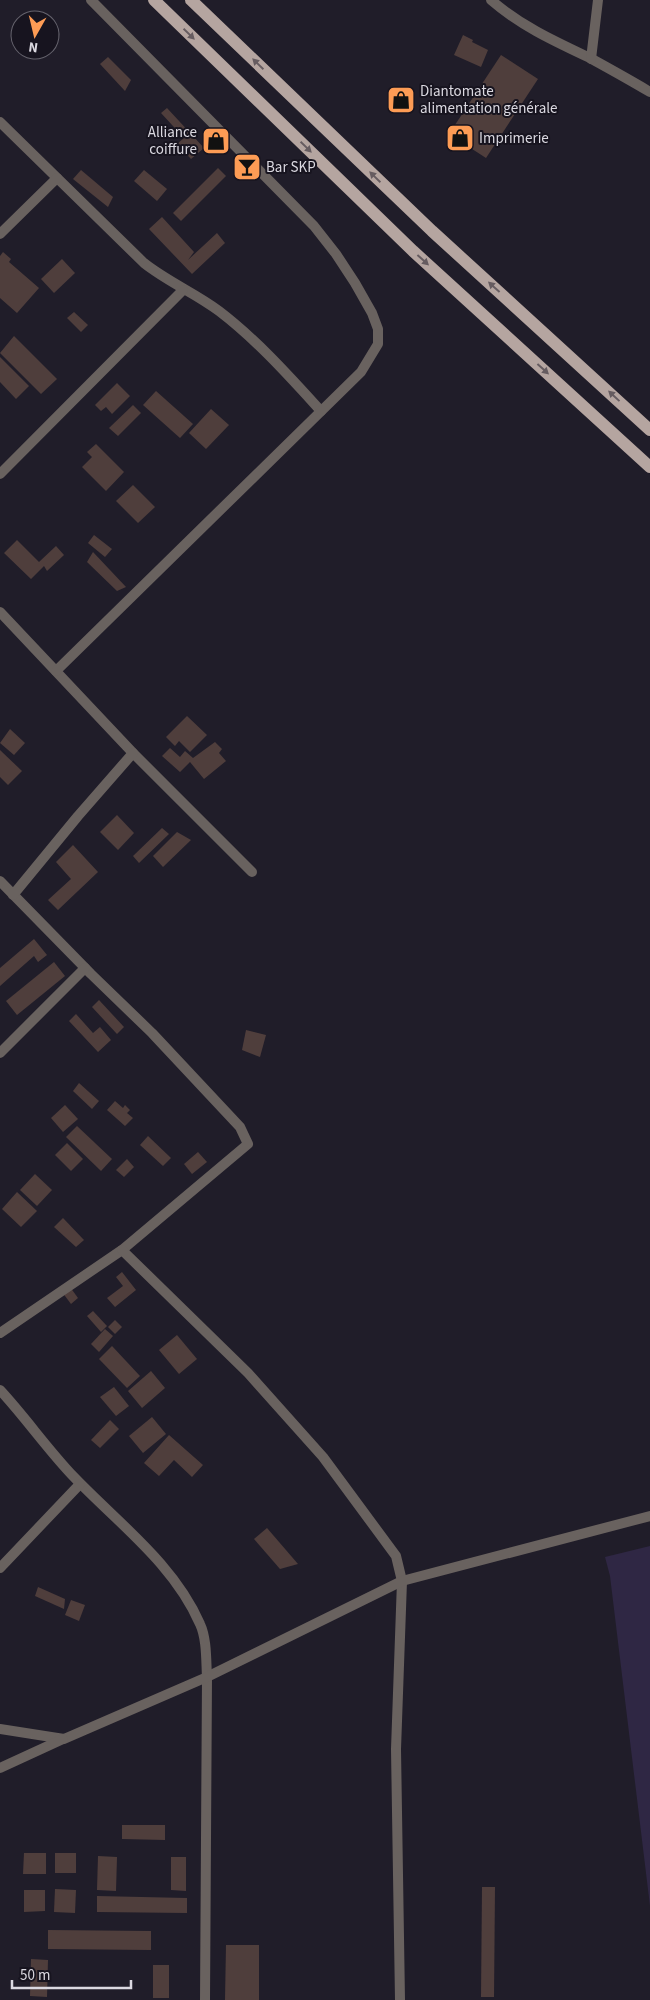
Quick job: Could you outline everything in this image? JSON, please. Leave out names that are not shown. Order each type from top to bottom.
[{"type":"main road","points":[[154,0],[413,251],[650,467]]},
{"type":"main road","points":[[191,0],[432,231],[650,430]]},
{"type":"street","points":[[56,671],[361,372],[378,344],[378,329],[356,282],[314,226],[91,0]]},
{"type":"street","points":[[491,0],[511,18],[650,92]]},
{"type":"street","points":[[591,59],[598,0]]},
{"type":"street","points":[[0,122],[144,263],[163,278],[219,311],[285,372],[321,411]]},
{"type":"street","points":[[0,234],[57,178]]},
{"type":"street","points":[[0,474],[183,290]]},
{"type":"street","points":[[0,612],[133,753],[252,872]]},
{"type":"street","points":[[13,895],[133,753]]},
{"type":"street","points":[[0,881],[152,1033],[240,1127],[248,1144],[122,1250],[0,1332]]},
{"type":"street","points":[[0,1053],[85,968]]},
{"type":"street","points":[[122,1250],[248,1373],[323,1457],[396,1556],[402,1581],[396,1749],[400,2000]]},
{"type":"street","points":[[0,1390],[80,1484],[146,1548],[182,1591],[201,1626],[208,1677],[205,2000]]},
{"type":"street","points":[[0,1568],[80,1484]]},
{"type":"street","points":[[0,1768],[208,1677],[402,1581],[650,1516]]},
{"type":"street","points":[[0,1729],[64,1739]]},
{"type":"shaded area","points":[[650,1546],[650,1906],[610,1576],[605,1557]]},
{"type":"building","points":[[463,35],[488,50],[481,67],[454,55]]},
{"type":"building","points":[[501,55],[538,79],[486,158],[449,134]]},
{"type":"building","points":[[108,57],[131,80],[125,91],[100,64]]},
{"type":"building","points":[[167,108],[204,148],[191,159],[177,144],[184,138],[161,113]]},
{"type":"building","points":[[218,168],[226,176],[181,221],[173,213]]},
{"type":"building","points":[[81,170],[113,197],[108,207],[73,179]]},
{"type":"building","points":[[144,170],[167,189],[157,201],[134,181]]},
{"type":"building","points":[[162,217],[194,252],[188,260],[217,233],[225,243],[192,274],[149,229]]},
{"type":"building","points":[[3,252],[11,259],[9,262],[39,288],[17,313],[0,298],[0,256]]},
{"type":"building","points":[[62,259],[75,273],[54,293],[41,279]]},
{"type":"building","points":[[74,312],[88,325],[81,332],[67,318]]},
{"type":"building","points":[[14,336],[57,379],[41,394],[0,353]]},
{"type":"building","points":[[0,357],[29,386],[16,399],[0,382]]},
{"type":"building","points":[[117,383],[130,396],[112,414],[106,407],[101,411],[95,405]]},
{"type":"building","points":[[156,391],[193,424],[180,438],[143,405]]},
{"type":"building","points":[[133,405],[141,413],[118,436],[109,428]]},
{"type":"building","points":[[211,409],[229,425],[206,449],[189,433]]},
{"type":"building","points":[[96,444],[124,472],[106,491],[82,467],[92,457],[87,452]]},
{"type":"building","points":[[133,485],[155,507],[138,523],[116,501]]},
{"type":"building","points":[[94,535],[112,549],[105,557],[88,543]]},
{"type":"building","points":[[17,540],[39,562],[56,546],[64,555],[47,571],[44,566],[31,579],[4,553]]},
{"type":"building","points":[[93,552],[126,587],[117,591],[87,562]]},
{"type":"building","points":[[187,716],[207,735],[190,752],[179,741],[175,746],[166,737]]},
{"type":"building","points":[[10,729],[25,743],[14,755],[0,743]]},
{"type":"building","points":[[215,742],[222,749],[219,753],[226,761],[204,779],[190,762],[180,772],[162,756],[170,748],[180,757],[185,751],[193,758]]},
{"type":"building","points":[[0,750],[22,771],[8,785],[0,777]]},
{"type":"building","points":[[117,815],[134,833],[118,850],[100,832]]},
{"type":"building","points":[[162,828],[169,834],[139,863],[133,856]]},
{"type":"building","points":[[177,832],[191,840],[163,867],[153,856]]},
{"type":"building","points":[[73,845],[98,872],[58,910],[48,900],[71,879],[56,862]]},
{"type":"building","points":[[34,939],[47,955],[38,962],[34,956],[0,986],[0,968]]},
{"type":"building","points":[[54,962],[65,976],[17,1015],[6,1001]]},
{"type":"building","points":[[99,1000],[124,1027],[117,1034],[92,1007]]},
{"type":"building","points":[[76,1014],[93,1033],[100,1027],[111,1040],[98,1052],[69,1021]]},
{"type":"building","points":[[246,1030],[266,1035],[260,1057],[242,1050]]},
{"type":"building","points":[[79,1083],[99,1101],[92,1109],[73,1091]]},
{"type":"building","points":[[115,1101],[123,1108],[125,1105],[130,1110],[127,1113],[133,1118],[125,1126],[107,1110]]},
{"type":"building","points":[[65,1105],[78,1119],[63,1132],[51,1118]]},
{"type":"building","points":[[77,1126],[112,1159],[101,1171],[66,1137]]},
{"type":"building","points":[[148,1136],[171,1158],[163,1166],[140,1145]]},
{"type":"building","points":[[67,1143],[83,1159],[71,1171],[55,1155]]},
{"type":"building","points":[[198,1152],[207,1162],[192,1174],[184,1164]]},
{"type":"building","points":[[127,1159],[134,1167],[124,1177],[116,1170]]},
{"type":"building","points":[[35,1174],[52,1190],[37,1206],[20,1190]]},
{"type":"building","points":[[17,1192],[37,1211],[21,1227],[2,1209]]},
{"type":"building","points":[[63,1218],[84,1240],[76,1247],[54,1227]]},
{"type":"building","points":[[122,1272],[136,1290],[115,1307],[107,1298],[123,1286],[116,1277]]},
{"type":"building","points":[[70,1287],[78,1298],[71,1304],[62,1292]]},
{"type":"building","points":[[93,1311],[107,1326],[101,1332],[87,1316]]},
{"type":"building","points":[[115,1320],[122,1327],[115,1334],[108,1327]]},
{"type":"building","points":[[105,1329],[113,1336],[99,1352],[91,1344]]},
{"type":"building","points":[[177,1335],[197,1359],[179,1374],[159,1350]]},
{"type":"building","points":[[112,1346],[140,1376],[127,1388],[99,1359]]},
{"type":"building","points":[[151,1371],[165,1388],[142,1408],[128,1391]]},
{"type":"building","points":[[114,1387],[129,1406],[116,1416],[100,1397]]},
{"type":"building","points":[[152,1417],[166,1434],[143,1453],[129,1436]]},
{"type":"building","points":[[110,1420],[119,1429],[100,1448],[91,1440]]},
{"type":"building","points":[[169,1435],[203,1465],[192,1477],[174,1460],[159,1476],[144,1463]]},
{"type":"building","points":[[267,1528],[298,1564],[280,1569],[254,1539]]},
{"type":"building","points":[[38,1587],[65,1599],[64,1609],[35,1596]]},
{"type":"building","points":[[71,1600],[85,1605],[79,1621],[65,1615]]},
{"type":"building","points":[[122,1825],[165,1825],[165,1840],[122,1839]]},
{"type":"building","points":[[24,1853],[46,1853],[46,1874],[23,1874]]},
{"type":"building","points":[[55,1853],[76,1853],[76,1873],[55,1873]]},
{"type":"building","points":[[98,1856],[117,1857],[116,1891],[97,1890]]},
{"type":"building","points":[[171,1857],[186,1857],[186,1891],[171,1890]]},
{"type":"building","points":[[482,1887],[495,1887],[494,1997],[481,1997]]},
{"type":"building","points":[[55,1889],[76,1890],[75,1913],[54,1912]]},
{"type":"building","points":[[24,1890],[45,1890],[45,1911],[24,1912]]},
{"type":"building","points":[[97,1896],[187,1898],[187,1913],[97,1912]]},
{"type":"building","points":[[48,1930],[151,1931],[151,1950],[48,1949]]},
{"type":"building","points":[[226,1945],[259,1945],[259,2000],[225,2000]]},
{"type":"building","points":[[31,1959],[48,1960],[47,1997],[30,1996]]},
{"type":"building","points":[[153,1965],[169,1965],[169,1998],[153,1998]]},
{"type":"place","name":"Diantomate alimentation générale","points":[[401,100]]},
{"type":"place","name":"Imprimerie","points":[[460,138]]},
{"type":"place","name":"Alliance coiffure","points":[[216,141]]},
{"type":"place","name":"Bar SKP","points":[[247,167]]}]
